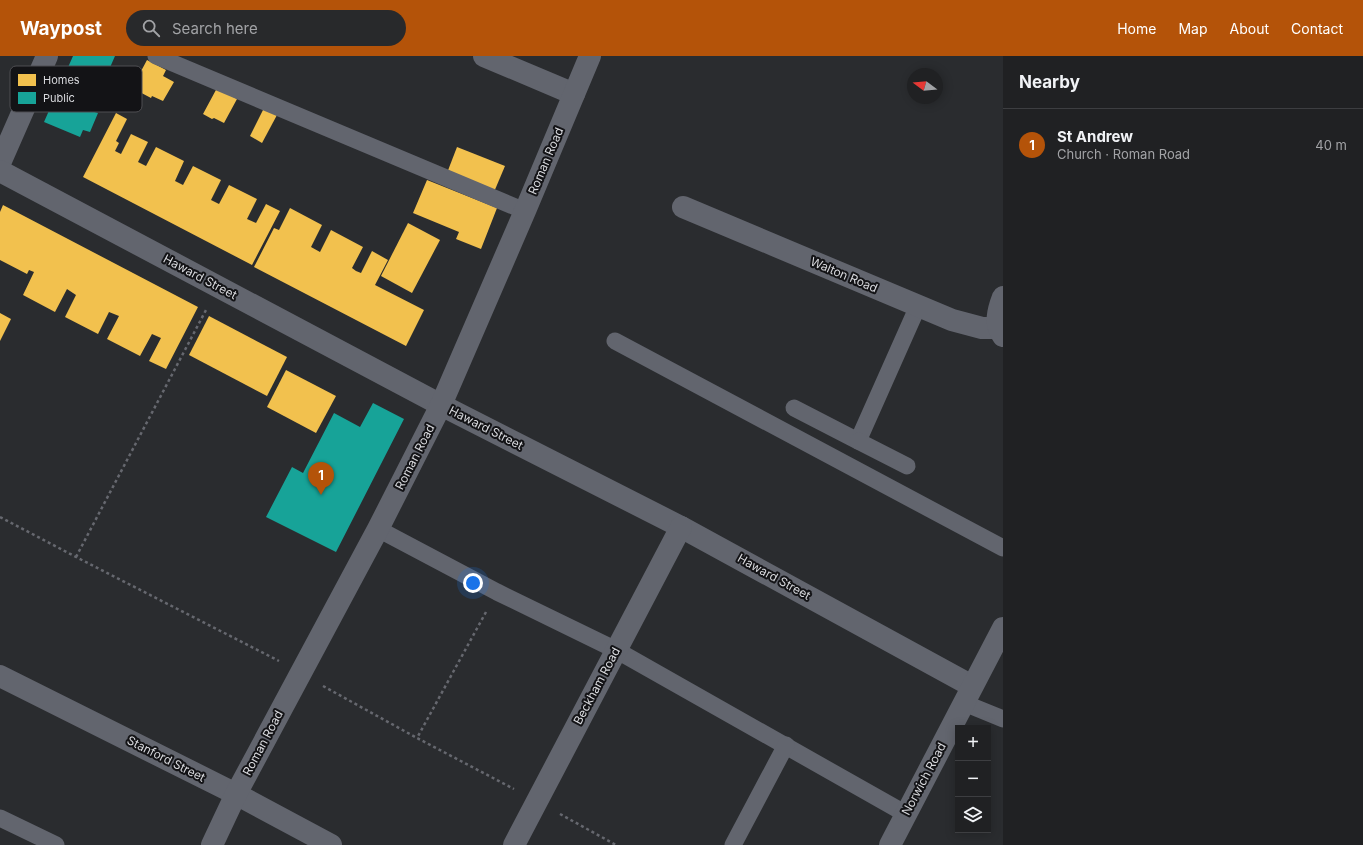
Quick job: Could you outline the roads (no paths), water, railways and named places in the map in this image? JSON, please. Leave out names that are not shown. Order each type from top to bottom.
[{"type":"street","points":[[43,66],[47,56]]},
{"type":"street","points":[[484,56],[574,94]]},
{"type":"street","name":"Roman Road","points":[[212,845],[236,794],[378,529],[441,404],[525,211],[590,56]]},
{"type":"street","points":[[0,163],[22,112]]},
{"type":"street","name":"Haward Street","points":[[0,170],[441,404],[681,527],[968,694]]},
{"type":"street","name":"Walton Road","points":[[683,207],[952,320],[1001,332]]},
{"type":"street","points":[[1001,332],[997,320],[999,307],[1003,297]]},
{"type":"street","name":"Beckham Road","points":[[514,845],[681,527]]},
{"type":"street","name":"Norwich Road","points":[[890,845],[1003,628]]},
{"type":"street","name":"Stanford Street","points":[[0,676],[236,794],[331,845]]},
{"type":"lane","points":[[156,56],[525,211]]},
{"type":"lane","points":[[858,441],[918,306]]},
{"type":"lane","points":[[615,341],[1003,548]]},
{"type":"lane","points":[[794,408],[906,466]]},
{"type":"lane","points":[[378,529],[497,592],[616,650],[906,814]]},
{"type":"lane","points":[[968,694],[1003,719]]},
{"type":"lane","points":[[734,845],[786,745]]},
{"type":"lane","points":[[0,818],[56,845]]},
{"type":"place","name":"St Andrew","points":[[321,495]]}]
